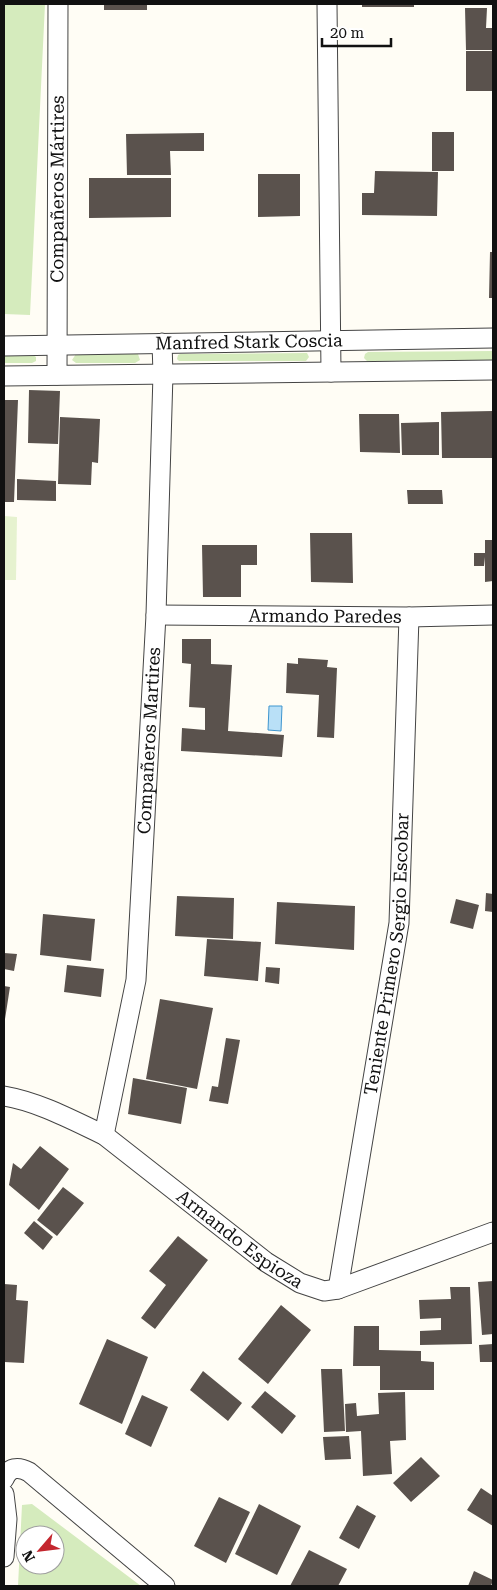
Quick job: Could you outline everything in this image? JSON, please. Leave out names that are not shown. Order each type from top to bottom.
[{"type":"street","name":"Compañeros Mártires","points":[[58,4],[58,375]]},
{"type":"street","points":[[327,4],[331,372]]},
{"type":"street","name":"Manfred Stark Coscia","points":[[4,346],[493,338]]},
{"type":"street","name":"Compañeros Martires","points":[[104,1135],[136,980],[156,615],[163,374],[162,343]]},
{"type":"street","name":"Manfred Stark Coscia","points":[[4,376],[493,370]]},
{"type":"street","name":"Armando Paredes","points":[[156,615],[409,617],[493,615]]},
{"type":"street","name":"Teniente Primero Sergio Escobar","points":[[338,1289],[400,923],[409,617]]},
{"type":"street","name":"Armando Espioza","points":[[4,1096],[22,1099],[74,1120],[104,1135],[266,1262],[300,1283],[324,1291],[338,1289],[493,1232]]},
{"type":"street","points":[[4,1479],[8,1471],[15,1468],[22,1468],[29,1472],[165,1586]]},
{"type":"street","points":[[4,1494],[7,1519],[4,1557]]},
{"type":"green space","points":[[4,4],[45,4],[30,315],[4,314]]},
{"type":"green space","points":[[493,351],[493,360],[367,361],[364,358],[368,352]]},
{"type":"green space","points":[[136,353],[140,360],[135,363],[76,363],[72,360],[76,354]]},
{"type":"green space","points":[[307,353],[309,357],[306,361],[179,361],[177,359],[180,354]]},
{"type":"green space","points":[[32,354],[36,357],[36,361],[32,363],[4,363],[4,355]]},
{"type":"green space","points":[[4,516],[17,517],[16,580],[4,580]]},
{"type":"green space","points":[[32,1504],[60,1525],[21,1525],[22,1505]]},
{"type":"green space","points":[[65,1529],[141,1586],[18,1586],[19,1575],[65,1575]]},
{"type":"water","points":[[269,706],[282,706],[281,731],[268,730]]},
{"type":"building","points":[[104,4],[147,4],[147,10],[104,10]]},
{"type":"building","points":[[362,4],[414,4],[414,7],[362,7]]},
{"type":"building","points":[[465,8],[487,8],[486,28],[493,28],[493,50],[466,50]]},
{"type":"building","points":[[466,51],[492,51],[492,91],[466,91]]},
{"type":"building","points":[[432,132],[454,132],[454,171],[432,171]]},
{"type":"building","points":[[204,133],[204,151],[170,151],[171,175],[127,175],[126,134]]},
{"type":"building","points":[[375,171],[438,172],[437,216],[362,215],[362,193],[374,193]]},
{"type":"building","points":[[258,174],[300,174],[300,216],[258,217]]},
{"type":"building","points":[[89,178],[171,178],[171,217],[89,218]]},
{"type":"building","points":[[490,252],[493,252],[493,298],[489,298]]},
{"type":"building","points":[[29,390],[60,391],[58,444],[28,443]]},
{"type":"building","points":[[4,400],[18,400],[14,502],[4,502]]},
{"type":"building","points":[[493,411],[493,458],[442,458],[441,412]]},
{"type":"building","points":[[359,414],[399,414],[400,453],[360,452]]},
{"type":"building","points":[[60,417],[100,419],[98,463],[92,462],[91,485],[58,484]]},
{"type":"building","points":[[439,422],[439,455],[402,455],[401,423]]},
{"type":"building","points":[[17,479],[56,481],[56,501],[17,500]]},
{"type":"building","points":[[407,490],[442,490],[443,504],[408,504]]},
{"type":"building","points":[[310,533],[352,533],[353,583],[311,582]]},
{"type":"building","points":[[485,540],[493,540],[493,581],[485,582],[485,557],[484,566],[474,566],[474,553],[485,553]]},
{"type":"building","points":[[202,545],[257,545],[257,565],[241,565],[241,597],[203,597]]},
{"type":"building","points":[[182,639],[211,639],[211,664],[232,665],[228,731],[284,735],[282,757],[181,751],[182,728],[205,730],[205,708],[189,707],[191,664],[182,663]]},
{"type":"building","points":[[298,658],[328,660],[327,667],[337,668],[334,738],[317,737],[319,695],[286,693],[287,663],[298,664]]},
{"type":"building","points":[[486,893],[493,894],[493,912],[485,911]]},
{"type":"building","points":[[177,896],[234,898],[233,939],[175,936]]},
{"type":"building","points":[[456,899],[479,905],[473,929],[450,923]]},
{"type":"building","points":[[277,902],[355,906],[354,950],[275,944]]},
{"type":"building","points":[[43,914],[95,919],[91,961],[40,955]]},
{"type":"building","points":[[207,939],[261,942],[258,981],[204,976]]},
{"type":"building","points":[[4,953],[17,954],[14,971],[4,969]]},
{"type":"building","points":[[67,965],[104,969],[101,997],[64,992]]},
{"type":"building","points":[[266,967],[280,968],[279,984],[265,982]]},
{"type":"building","points":[[4,986],[10,987],[5,1019],[4,1019]]},
{"type":"building","points":[[160,999],[213,1008],[197,1089],[146,1079]]},
{"type":"building","points":[[226,1038],[240,1040],[228,1104],[209,1101],[212,1086],[218,1087]]},
{"type":"building","points":[[133,1078],[187,1088],[181,1124],[128,1114]]},
{"type":"building","points":[[40,1146],[69,1169],[39,1210],[9,1185],[13,1163],[21,1169]]},
{"type":"building","points":[[63,1187],[84,1203],[57,1236],[37,1220]]},
{"type":"building","points":[[34,1221],[53,1237],[43,1250],[24,1233]]},
{"type":"building","points":[[178,1236],[208,1260],[155,1329],[141,1318],[166,1285],[149,1271]]},
{"type":"building","points":[[493,1281],[493,1334],[482,1335],[478,1282]]},
{"type":"building","points":[[4,1284],[17,1285],[16,1300],[28,1301],[24,1363],[4,1362]]},
{"type":"building","points":[[450,1287],[470,1287],[472,1344],[420,1345],[420,1331],[441,1330],[441,1318],[420,1319],[419,1300],[451,1299]]},
{"type":"building","points":[[281,1305],[311,1330],[268,1384],[238,1359]]},
{"type":"building","points":[[354,1326],[379,1326],[379,1350],[421,1351],[421,1361],[434,1362],[434,1390],[380,1390],[380,1366],[353,1366]]},
{"type":"building","points":[[107,1339],[148,1357],[122,1424],[79,1404]]},
{"type":"building","points":[[493,1344],[493,1362],[480,1362],[479,1345]]},
{"type":"building","points":[[321,1369],[342,1369],[345,1431],[324,1432]]},
{"type":"building","points":[[203,1371],[242,1403],[228,1421],[190,1390]]},
{"type":"building","points":[[265,1391],[296,1416],[282,1434],[251,1407]]},
{"type":"building","points":[[405,1392],[406,1440],[390,1441],[392,1474],[363,1476],[361,1431],[346,1432],[345,1404],[356,1403],[357,1416],[379,1414],[378,1393]]},
{"type":"building","points":[[142,1395],[168,1407],[151,1447],[125,1434]]},
{"type":"building","points":[[349,1436],[351,1459],[325,1460],[323,1437]]},
{"type":"building","points":[[421,1457],[440,1476],[411,1502],[393,1483]]},
{"type":"building","points":[[481,1488],[493,1496],[493,1526],[467,1510]]},
{"type":"building","points":[[219,1497],[250,1512],[226,1563],[194,1546]]},
{"type":"building","points":[[259,1504],[301,1526],[277,1575],[235,1554]]},
{"type":"building","points":[[357,1505],[376,1516],[359,1549],[339,1538]]},
{"type":"building","points":[[309,1550],[347,1569],[338,1586],[290,1586]]},
{"type":"building","points":[[474,1571],[493,1580],[491,1586],[468,1586]]}]
